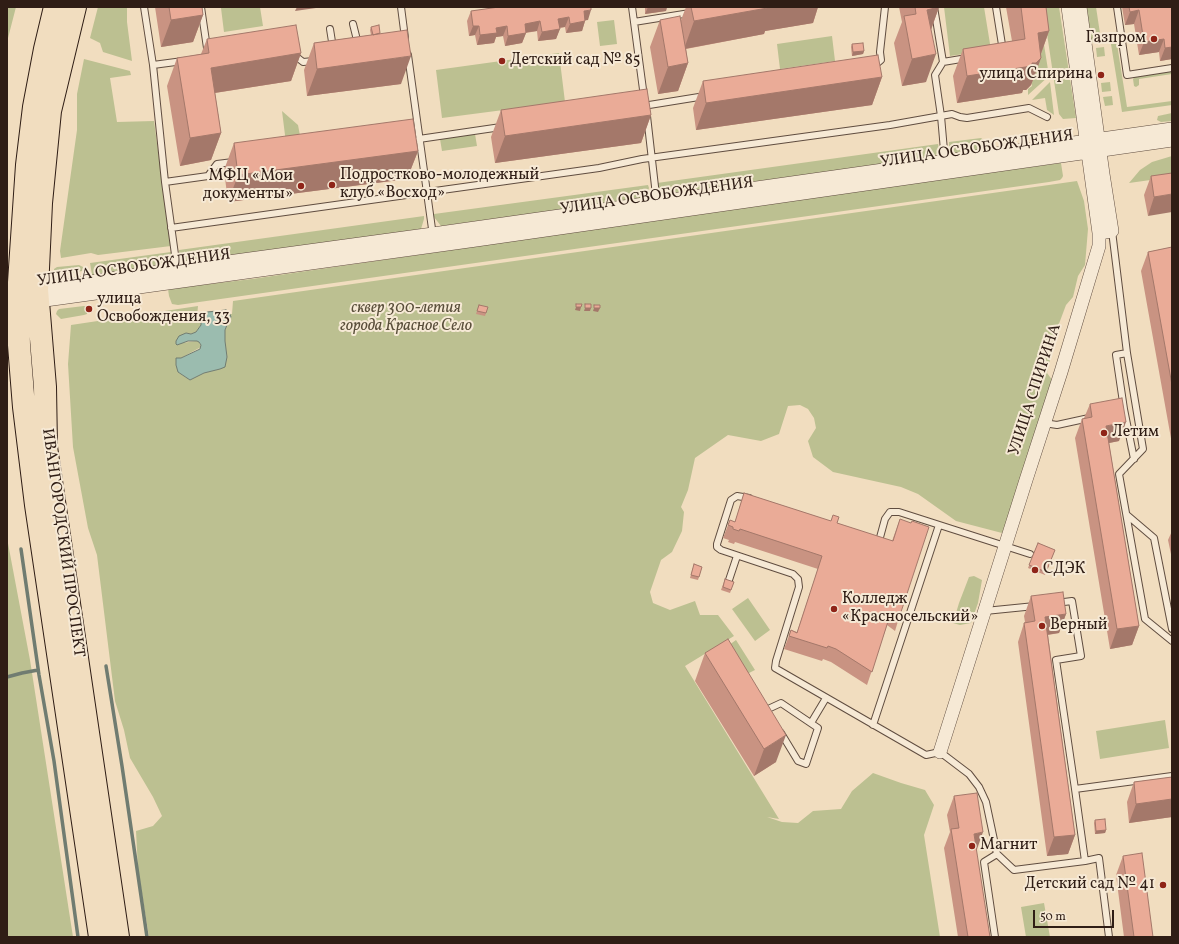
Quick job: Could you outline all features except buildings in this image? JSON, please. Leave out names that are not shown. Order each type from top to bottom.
[{"type":"highway","name":"ИВАНГОРОДСКИЙ ПРОСПЕКТ","points":[[55,7],[44,49],[26,165],[31,296],[44,387],[46,447],[118,937]]},
{"type":"highway","name":"ИВАНГОРОДСКИЙ ПРОСПЕКТ","points":[[75,7],[50,111],[31,296],[20,368],[36,505],[100,937]]},
{"type":"street","name":"УЛИЦА СПИРИНА","points":[[1068,7],[1112,231]]},
{"type":"street","name":"УЛИЦА СПИРИНА","points":[[940,752],[1094,265],[1098,246],[1099,233],[1094,145],[1080,7]]},
{"type":"street","name":"УЛИЦА ОСВОБОЖДЕНИЯ","points":[[31,296],[434,240],[1094,145],[1172,129]]},
{"type":"street","name":"УЛИЦА ОСВОБОЖДЕНИЯ","points":[[1094,145],[1172,140]]},
{"type":"street","points":[[1099,233],[1112,231]]},
{"type":"lane","points":[[144,7],[153,65],[165,182],[178,275]]},
{"type":"lane","points":[[201,7],[208,57]]},
{"type":"lane","points":[[401,7],[414,119],[419,139],[434,240]]},
{"type":"lane","points":[[632,7],[646,105],[657,208]]},
{"type":"lane","points":[[871,69],[880,60],[885,7]]},
{"type":"lane","points":[[934,7],[943,62],[935,75],[946,166]]},
{"type":"lane","points":[[996,7],[1004,53],[996,54]]},
{"type":"lane","points":[[1117,7],[1127,75],[1172,68]]},
{"type":"lane","points":[[634,22],[697,12]]},
{"type":"lane","points":[[353,24],[360,54]]},
{"type":"lane","points":[[330,29],[334,58]]},
{"type":"lane","points":[[288,50],[303,62],[319,60]]},
{"type":"lane","points":[[943,62],[973,58]]},
{"type":"lane","points":[[153,65],[193,60]]},
{"type":"lane","points":[[638,106],[716,94]]},
{"type":"lane","points":[[171,228],[600,168],[651,158],[952,114],[968,118],[1029,108],[1047,118]]},
{"type":"lane","points":[[419,139],[505,126]]},
{"type":"lane","points":[[165,182],[208,176],[217,164],[238,161]]},
{"type":"lane","points":[[1112,231],[1127,352],[1143,449],[1120,474],[1146,619],[1172,642]]},
{"type":"lane","points":[[1127,352],[1116,355],[1124,409],[1134,459]]},
{"type":"lane","points":[[1109,413],[1124,409]]},
{"type":"lane","points":[[1044,424],[1057,426],[1094,416]]},
{"type":"lane","points":[[758,501],[743,496],[736,496],[731,500],[717,547],[737,556],[793,574],[798,579],[799,587],[775,668],[926,755],[940,752],[969,774],[979,787],[986,802],[997,854],[1014,870],[1099,858],[1109,937]]},
{"type":"lane","points":[[871,538],[879,540],[885,519],[890,512],[899,512],[1030,554]]},
{"type":"lane","points":[[1127,514],[1154,538],[1172,629]]},
{"type":"lane","points":[[873,725],[939,525]]},
{"type":"lane","points":[[729,580],[737,556]]},
{"type":"lane","points":[[1050,604],[1072,601],[1081,656],[1056,660],[1085,861]]},
{"type":"lane","points":[[984,612],[1043,605]]},
{"type":"lane","points":[[811,723],[826,698]]},
{"type":"lane","points":[[766,710],[781,703],[818,728],[806,764],[798,761],[778,729]]},
{"type":"lane","points":[[762,704],[770,717]]},
{"type":"lane","points":[[1075,789],[1172,776]]},
{"type":"lane","points":[[995,937],[984,862],[997,854]]},
{"type":"green space","points":[[7,7],[16,7],[7,42]]},
{"type":"green space","points":[[98,7],[127,7],[127,22],[132,61],[103,52],[100,43],[90,38]]},
{"type":"green space","points":[[260,7],[263,26],[224,32],[221,8]]},
{"type":"green space","points":[[944,7],[984,7],[991,50],[950,56]]},
{"type":"green space","points":[[1038,7],[1049,76],[1028,95],[1028,89],[1032,86],[1028,61]]},
{"type":"green space","points":[[1043,7],[1059,7],[1076,118],[1063,119],[1059,114]]},
{"type":"green space","points":[[1085,7],[1096,7],[1101,40],[1091,43]]},
{"type":"green space","points":[[614,20],[617,44],[600,46],[597,22]]},
{"type":"green space","points":[[832,36],[835,61],[780,69],[777,44]]},
{"type":"green space","points":[[1110,38],[1116,38],[1127,107],[1172,101],[1172,105],[1122,112]]},
{"type":"green space","points":[[1104,47],[1105,56],[1097,57],[1096,48]]},
{"type":"green space","points":[[559,53],[565,102],[442,118],[436,70]]},
{"type":"green space","points":[[84,59],[130,71],[131,75],[110,78],[117,122],[154,121],[171,246],[98,255],[91,253],[61,258],[60,251],[77,130],[77,94]]},
{"type":"green space","points":[[1172,71],[1172,74],[1139,79],[1139,85],[1136,87],[1134,86],[1133,79],[1135,77]]},
{"type":"green space","points":[[1050,82],[1054,115],[1047,110],[1045,98],[1032,100]]},
{"type":"green space","points":[[1110,82],[1111,91],[1102,92],[1101,83]]},
{"type":"green space","points":[[1112,96],[1113,105],[1105,106],[1103,97]]},
{"type":"green space","points":[[282,111],[298,125],[301,141],[286,143]]},
{"type":"green space","points":[[1172,113],[1172,121],[1161,122],[1157,120],[1158,116]]},
{"type":"green space","points":[[475,134],[477,146],[442,151],[440,139]]},
{"type":"green space","points":[[981,138],[985,141],[987,150],[955,154],[949,146],[949,142]]},
{"type":"green space","points":[[938,144],[939,148],[935,157],[664,194],[658,187],[657,183]]},
{"type":"green space","points":[[1172,156],[1172,177],[1129,183],[1140,170],[1152,162]]},
{"type":"green space","points":[[1061,163],[1062,178],[1060,180],[1049,182],[178,305],[172,304],[169,296],[168,289],[252,279],[947,178]]},
{"type":"green space","name":"сквер 300-летия города Красное Село","points":[[1077,181],[1084,201],[1088,229],[1085,265],[1078,276],[1073,297],[1066,305],[1057,329],[1047,373],[1053,381],[1013,505],[1002,533],[956,521],[918,494],[901,487],[833,472],[813,457],[808,441],[816,428],[814,418],[808,409],[800,405],[788,406],[779,434],[761,441],[728,435],[695,458],[688,490],[681,507],[684,512],[682,531],[672,552],[661,560],[650,592],[653,603],[670,610],[695,601],[700,615],[718,615],[734,636],[685,666],[779,819],[767,817],[782,822],[798,823],[813,811],[841,809],[852,791],[873,773],[925,790],[934,805],[924,835],[940,937],[149,937],[138,869],[136,831],[153,826],[162,816],[153,797],[130,758],[124,730],[115,701],[97,555],[88,528],[73,447],[68,364],[71,325],[198,306],[197,316],[201,318],[201,325],[196,332],[191,334],[186,333],[181,343],[197,341],[201,347],[181,358],[176,358],[178,372],[190,380],[204,373],[220,369],[227,357],[225,330],[231,317],[230,314],[232,314],[233,301]]},
{"type":"green space","points":[[648,185],[649,188],[645,198],[441,226],[434,217],[434,214]]},
{"type":"green space","points":[[424,216],[421,229],[186,262],[179,253],[179,250]]},
{"type":"green space","points":[[171,252],[172,255],[168,265],[92,275],[90,263]]},
{"type":"green space","points":[[79,265],[83,267],[82,271],[58,275],[54,272],[54,269],[57,267]]},
{"type":"green space","points":[[84,306],[87,307],[88,310],[87,314],[84,315],[61,319],[56,314],[59,309]]},
{"type":"green space","points":[[7,538],[30,660],[73,937],[7,937]]},
{"type":"green space","points":[[974,576],[982,580],[978,603],[971,623],[960,625],[953,623],[969,577]]},
{"type":"green space","points":[[748,598],[770,630],[755,641],[732,609]]},
{"type":"green space","points":[[736,640],[755,670],[747,674],[729,645]]},
{"type":"green space","points":[[1165,720],[1169,748],[1100,759],[1096,731]]},
{"type":"green space","points":[[1044,903],[1050,937],[1026,937],[1021,907]]},
{"type":"shaded area","points":[[226,310],[229,312],[231,317],[225,330],[227,357],[225,367],[204,373],[190,380],[178,372],[176,358],[181,358],[200,349],[201,345],[197,341],[188,341],[177,345],[176,341],[179,336],[186,333],[191,334],[196,332],[201,325],[201,318],[199,317],[200,314]]},
{"type":"waterway","points":[[21,549],[39,675],[54,761],[78,937]]},
{"type":"waterway","points":[[106,666],[147,937]]},
{"type":"waterway","points":[[7,677],[38,670]]},
{"type":"place","name":"Газпром","points":[[1154,39]]},
{"type":"place","name":"Детский сад № 85","points":[[502,61]]},
{"type":"place","name":"улица Спирина","points":[[1101,75]]},
{"type":"place","name":"Подростково-молодежный клуб «Восход»","points":[[332,185]]},
{"type":"place","name":"МФЦ «Мои документы»","points":[[301,186]]},
{"type":"place","name":"улица Освобождения, 33","points":[[89,309]]},
{"type":"place","name":"Летим","points":[[1104,433]]},
{"type":"place","name":"СДЭК","points":[[1035,570]]},
{"type":"place","name":"Колледж «Красносельский»","points":[[834,609]]},
{"type":"place","name":"Верный","points":[[1042,626]]},
{"type":"place","name":"Магнит","points":[[972,846]]},
{"type":"place","name":"Детский сад № 41","points":[[1163,885]]}]
